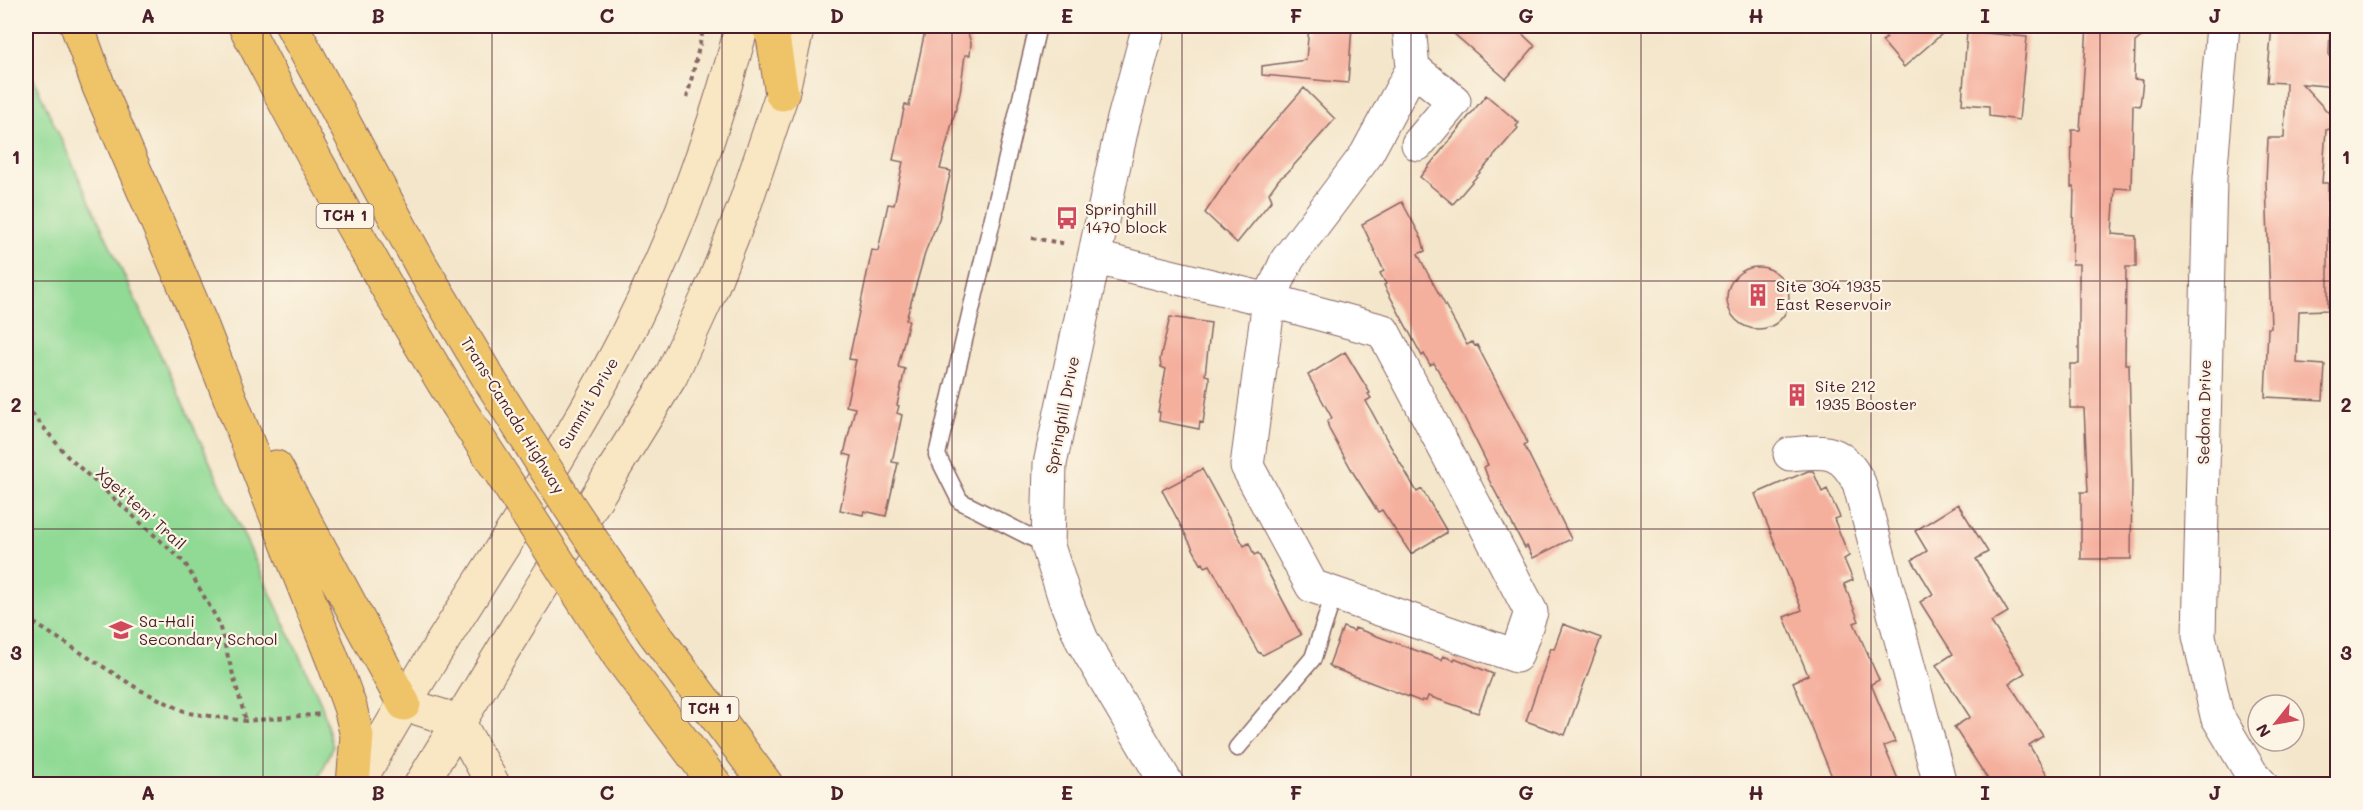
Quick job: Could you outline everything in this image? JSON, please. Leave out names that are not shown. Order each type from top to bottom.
[{"type":"highway","points":[[77,26],[99,87],[201,324],[350,706],[357,736],[356,784]]},
{"type":"highway","name":"TCH 1","points":[[245,26],[323,176],[386,289],[455,402],[619,656],[715,784]]},
{"type":"highway","name":"Trans-Canada Highway","points":[[292,26],[393,216],[489,379],[654,633],[766,784]]},
{"type":"highway","points":[[768,26],[773,37],[782,94]]},
{"type":"highway","points":[[201,324],[404,704]]},
{"type":"main road","name":"Summit Drive","points":[[356,784],[565,445],[622,343],[690,195],[712,135],[742,26]]},
{"type":"main road","points":[[434,777],[458,722],[671,376],[714,285],[735,230],[782,94],[798,26]]},
{"type":"main road","points":[[404,704],[458,722],[493,784]]},
{"type":"main road","points":[[404,704],[434,777]]},
{"type":"street","name":"Springhill Drive","points":[[1149,26],[1123,122],[1096,258],[1050,464],[1048,546],[1065,599],[1082,639],[1167,784]]},
{"type":"street","points":[[1096,258],[1269,300],[1383,331],[1531,612],[1516,656],[1312,586],[1246,466],[1269,300],[1287,260],[1366,155],[1413,68],[1409,26]]},
{"type":"street","name":"Sedona Drive","points":[[2223,26],[2210,178],[2199,636],[2217,716],[2251,774],[2261,784]]},
{"type":"street","points":[[1413,68],[1454,101],[1418,144]]},
{"type":"street","points":[[1790,454],[1823,451],[1839,456],[1851,468],[1859,483],[1940,784]]},
{"type":"lane","points":[[1038,26],[937,455],[960,501],[1048,546]]},
{"type":"lane","points":[[1236,748],[1313,658],[1334,594]]},
{"type":"path","points":[[684,106],[704,26]]},
{"type":"path","points":[[1032,238],[1062,243]]},
{"type":"path","name":"Xget'tem' Trail","points":[[26,406],[67,456],[185,563],[218,621],[246,721]]},
{"type":"path","points":[[26,618],[140,690],[188,713],[246,721],[329,713]]},
{"type":"green space","points":[[26,63],[321,703],[333,747],[316,784],[26,784]]},
{"type":"building","points":[[926,26],[966,26],[971,43],[970,55],[965,55],[960,93],[940,169],[951,171],[939,219],[926,250],[906,320],[909,320],[898,367],[905,369],[897,405],[899,406],[897,413],[902,415],[892,462],[898,463],[886,516],[864,511],[863,515],[840,510],[852,456],[844,454],[855,408],[846,406],[856,360],[849,359],[872,250],[878,251],[888,204],[894,205],[903,162],[893,160],[905,104],[909,106]]},
{"type":"building","points":[[1309,26],[1352,26],[1348,83],[1262,75],[1262,66],[1306,60]]},
{"type":"building","points":[[1445,26],[1514,26],[1535,46],[1506,79]]},
{"type":"building","points":[[1876,26],[1951,26],[1904,67],[1882,41],[1887,38]]},
{"type":"building","points":[[2087,26],[2155,26],[2135,42],[2134,79],[2143,80],[2140,106],[2133,105],[2131,189],[2115,188],[2112,234],[2136,236],[2136,267],[2126,267],[2125,364],[2129,364],[2132,480],[2131,559],[2081,559],[2081,492],[2088,492],[2084,408],[2070,408],[2070,364],[2079,364],[2079,264],[2072,264],[2074,187],[2071,187],[2072,130],[2080,130]]},
{"type":"building","points":[[2272,26],[2330,28],[2329,56],[2337,57],[2337,87],[2302,84],[2337,122],[2337,127],[2326,130],[2322,183],[2328,183],[2328,310],[2299,311],[2297,363],[2325,365],[2323,400],[2265,397],[2268,328],[2271,328],[2266,182],[2268,138],[2284,138],[2286,83],[2267,82]]},
{"type":"building","points":[[1967,31],[2027,37],[2019,120],[1989,116],[1989,106],[1962,104]]},
{"type":"building","points":[[1304,88],[1335,119],[1279,179],[1269,193],[1272,200],[1237,243],[1205,213],[1238,164]]},
{"type":"building","points":[[1486,95],[1519,123],[1516,126],[1518,128],[1453,204],[1420,177]]},
{"type":"building","points":[[1402,202],[1422,239],[1425,251],[1418,254],[1427,272],[1467,345],[1472,342],[1475,346],[1477,345],[1525,437],[1527,443],[1524,445],[1571,539],[1533,558],[1527,546],[1525,548],[1488,478],[1484,467],[1488,465],[1463,415],[1434,363],[1430,365],[1424,354],[1422,356],[1384,285],[1386,284],[1380,273],[1384,271],[1362,224]]},
{"type":"building","name":"Site 304 1935 East Reservoir","points":[[1758,267],[1780,276],[1789,298],[1780,320],[1758,329],[1736,320],[1727,298],[1736,276]]},
{"type":"building","points":[[1170,317],[1211,323],[1205,375],[1209,376],[1209,381],[1203,423],[1200,422],[1199,429],[1159,421],[1160,412],[1158,412],[1166,369],[1161,367],[1160,359]]},
{"type":"building","points":[[1345,352],[1370,393],[1368,394],[1371,398],[1366,401],[1388,442],[1417,492],[1422,489],[1446,530],[1446,533],[1411,554],[1382,510],[1378,512],[1354,474],[1329,429],[1327,421],[1332,418],[1308,375]]},
{"type":"building","points":[[1202,469],[1244,546],[1249,543],[1254,555],[1258,553],[1301,635],[1263,655],[1258,652],[1210,565],[1205,567],[1203,563],[1201,564],[1162,490]]},
{"type":"building","points":[[1808,471],[1813,471],[1822,492],[1827,489],[1840,517],[1834,519],[1849,556],[1844,559],[1853,580],[1844,584],[1859,621],[1854,623],[1879,680],[1871,684],[1895,742],[1884,746],[1900,784],[1835,784],[1793,682],[1808,675],[1784,617],[1802,610],[1755,494]]},
{"type":"building","points":[[1958,504],[1988,552],[1976,559],[2008,612],[1991,622],[2025,673],[2009,683],[2043,736],[2029,745],[2053,784],[1991,784],[1954,727],[1970,717],[1936,665],[1953,654],[1920,602],[1933,594],[1912,560],[1927,551],[1915,531]]},
{"type":"building","points":[[1563,624],[1601,638],[1565,735],[1526,721],[1551,648],[1554,649]]},
{"type":"building","points":[[1343,627],[1354,631],[1355,628],[1442,660],[1443,656],[1454,660],[1455,658],[1493,674],[1478,713],[1428,696],[1426,701],[1422,700],[1422,702],[1333,668],[1329,665]]},
{"type":"place","name":"Springhill 1470 block","points":[[1067,218]]},
{"type":"place","name":"Site 304 1935 East Reservoir","points":[[1758,295]]},
{"type":"place","name":"Site 212 1935 Booster","points":[[1797,395]]},
{"type":"place","name":"Sa-Hali Secondary School","points":[[121,630]]}]
